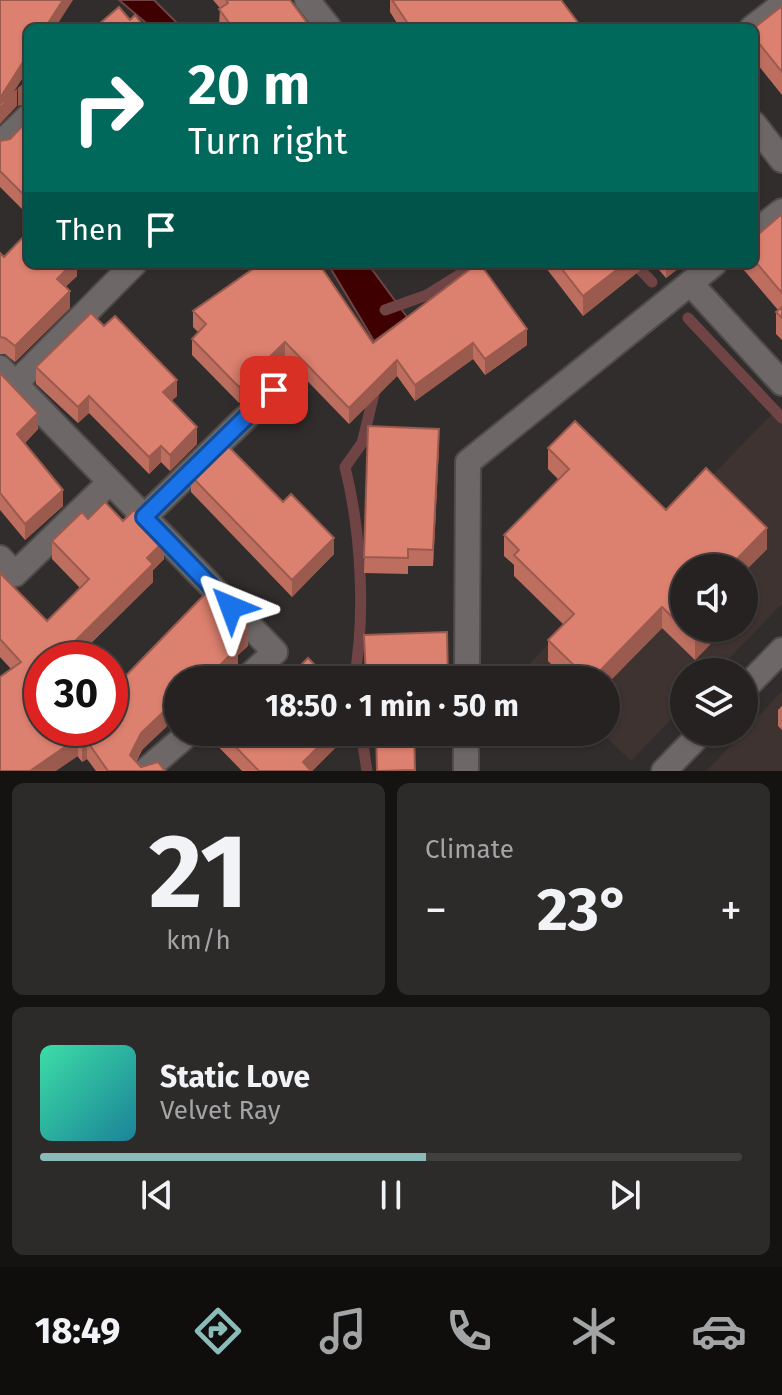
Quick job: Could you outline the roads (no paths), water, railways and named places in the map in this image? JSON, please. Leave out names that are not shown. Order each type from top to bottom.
[{"type":"street","points":[[307,0],[326,24]]},
{"type":"street","points":[[757,24],[782,5]]},
{"type":"street","points":[[0,144],[24,121]]},
{"type":"street","points":[[758,129],[782,160]]},
{"type":"street","points":[[758,230],[782,211]]},
{"type":"street","points":[[129,268],[7,376],[275,652],[260,666]]},
{"type":"street","points":[[467,666],[468,462],[709,268]]},
{"type":"street","points":[[690,283],[782,383]]},
{"type":"street","points":[[144,517],[274,390]]},
{"type":"street","points":[[0,558],[15,574],[110,482]]},
{"type":"street","points":[[758,675],[782,650]]},
{"type":"street","points":[[145,771],[174,746]]},
{"type":"street","points":[[466,746],[466,771]]},
{"type":"street","points":[[664,771],[688,746]]},
{"type":"waterway","points":[[385,310],[427,295],[471,268]]},
{"type":"waterway","points":[[639,268],[652,282]]},
{"type":"waterway","points":[[688,318],[782,418]]},
{"type":"waterway","points":[[356,666],[360,574],[355,518],[345,467],[362,443],[375,390]]},
{"type":"waterway","points":[[363,746],[367,771]]}]
